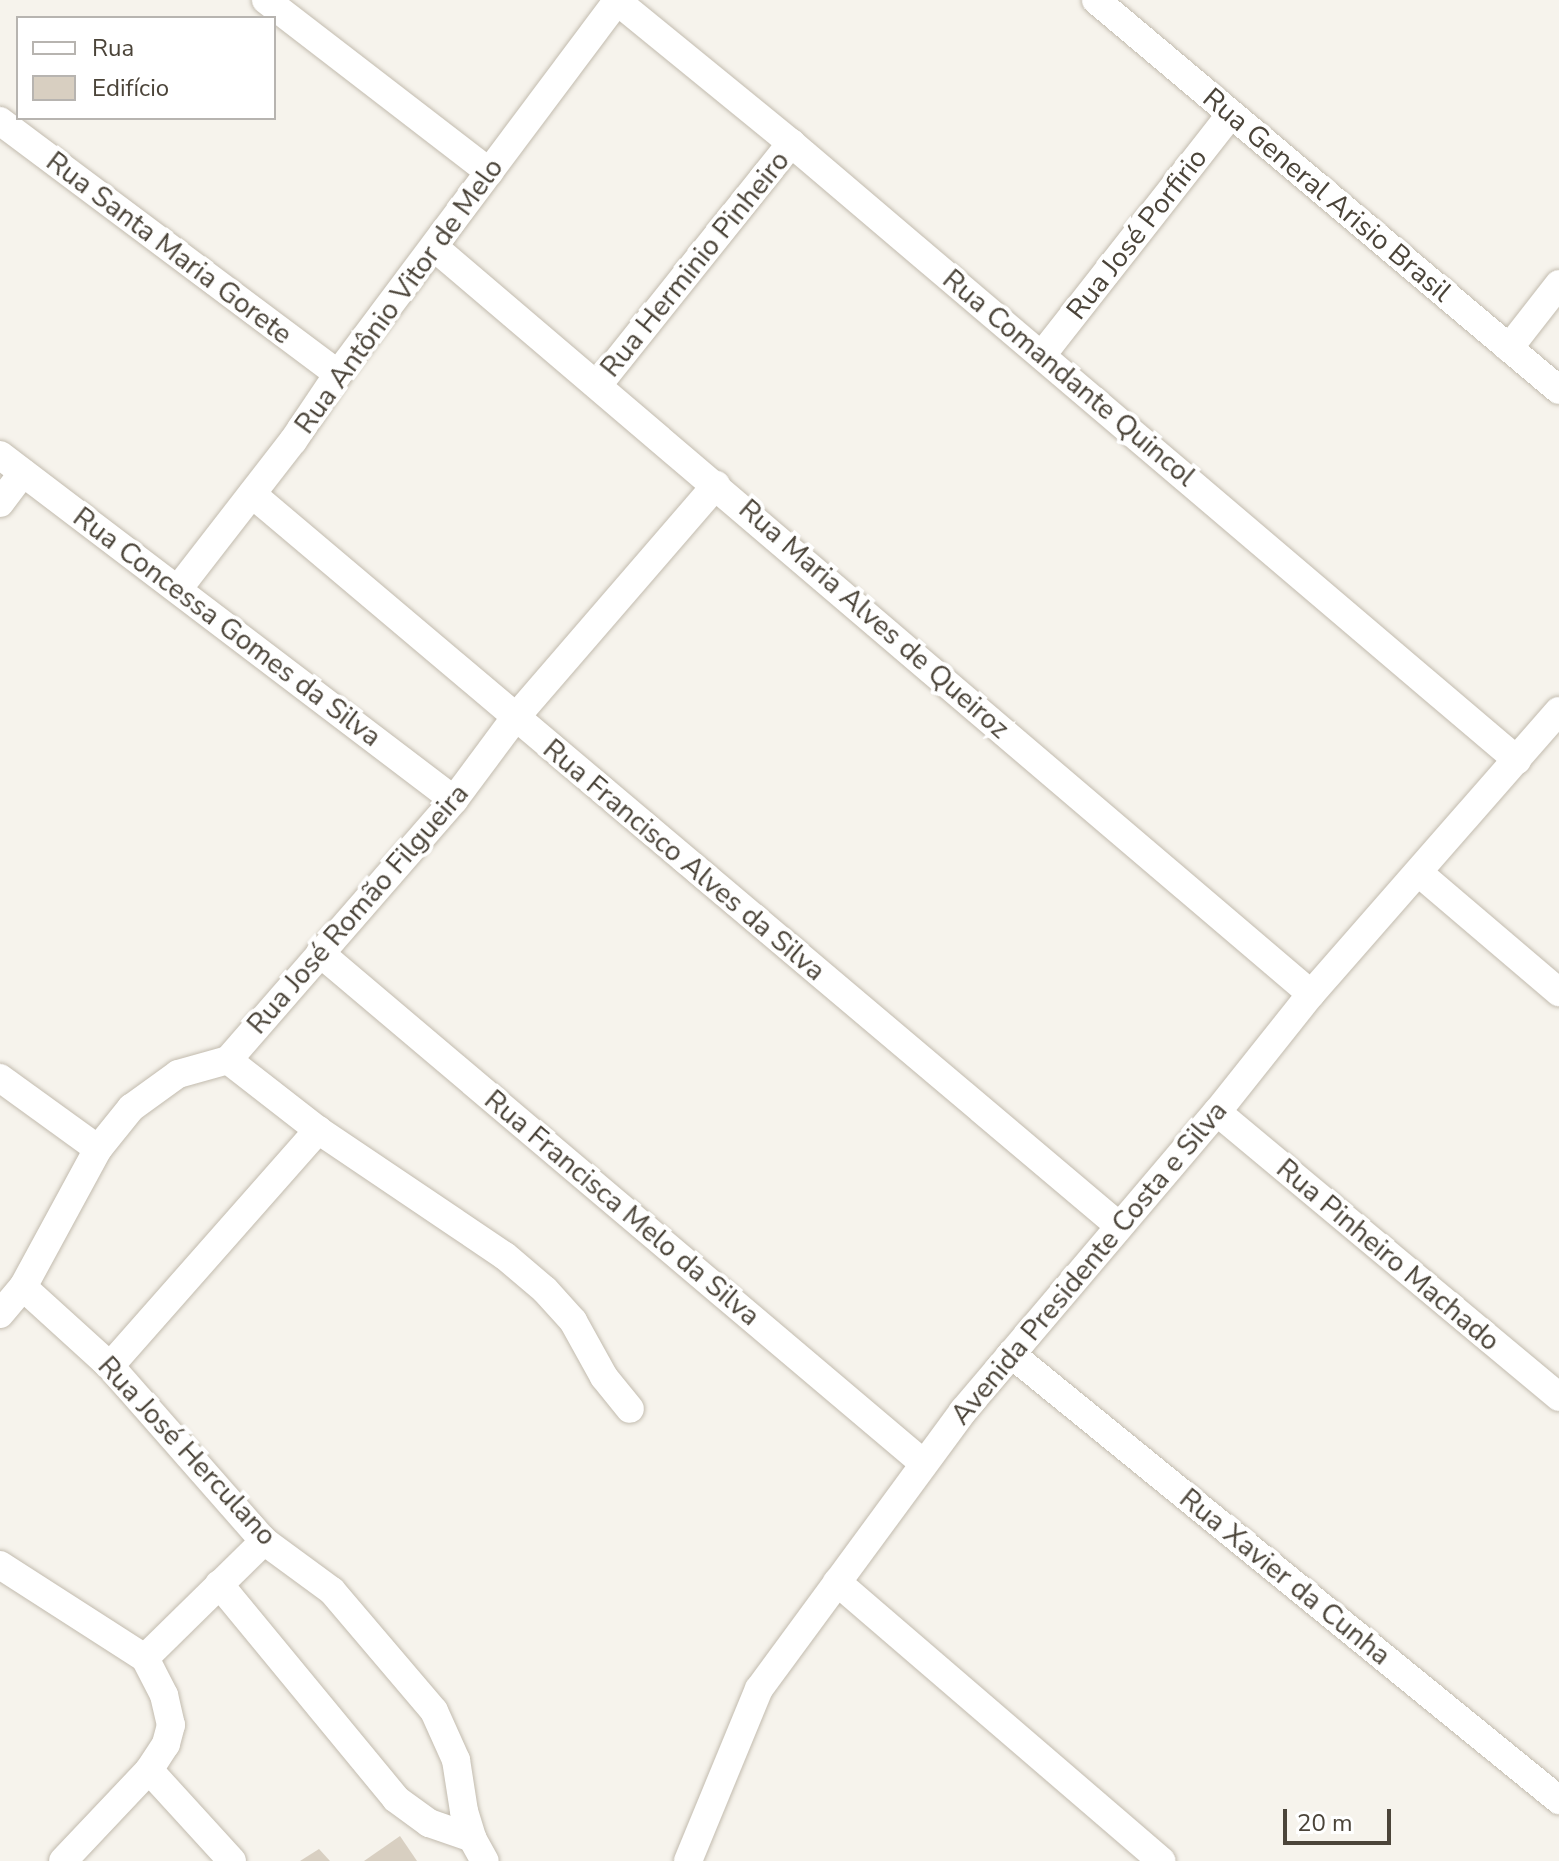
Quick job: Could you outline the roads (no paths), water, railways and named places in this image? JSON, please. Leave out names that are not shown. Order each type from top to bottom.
[{"type":"street","points":[[266,0],[489,172]]},
{"type":"street","name":"Rua Antônio Vitor de Melo","points":[[178,589],[252,494],[618,0]]},
{"type":"street","name":"Rua Comandante Quincol","points":[[618,0],[1042,355],[1517,760]]},
{"type":"street","name":"Rua General Arisio Brasil","points":[[1096,0],[1559,390]]},
{"type":"street","name":"Rua José Porfirio","points":[[1042,355],[1231,114]]},
{"type":"street","name":"Rua Santa Maria Gorete","points":[[0,121],[338,374]]},
{"type":"street","name":"Rua Herminio Pinheiro","points":[[598,385],[791,143]]},
{"type":"street","name":"Rua Maria Alves de Queiroz","points":[[434,247],[1311,994]]},
{"type":"street","points":[[1509,348],[1559,284]]},
{"type":"street","name":"Rua Concessa Gomes da Silva","points":[[0,455],[454,800]]},
{"type":"street","points":[[0,503],[23,473]]},
{"type":"street","name":"Rua José Romão Filgueira","points":[[0,1314],[23,1287],[98,1149],[131,1108],[178,1074],[228,1060],[454,800],[515,718],[716,485]]},
{"type":"street","name":"Rua Francisco Alves da Silva","points":[[252,494],[1118,1225]]},
{"type":"street","name":"Avenida Presidente Costa e Silva","points":[[688,1861],[759,1689],[923,1463],[1118,1225],[1217,1112],[1311,994],[1559,711]]},
{"type":"street","points":[[1419,873],[1559,992]]},
{"type":"street","name":"Rua Francisca Melo da Silva","points":[[320,953],[923,1463]]},
{"type":"street","points":[[228,1060],[318,1130],[505,1256],[545,1290],[573,1321],[604,1377],[630,1409]]},
{"type":"street","points":[[0,1078],[98,1149]]},
{"type":"street","name":"Rua Pinheiro Machado","points":[[1217,1112],[1559,1397]]},
{"type":"street","points":[[110,1366],[318,1130]]},
{"type":"street","name":"Rua José Herculano","points":[[23,1287],[110,1366],[264,1541],[332,1591],[434,1711],[456,1760],[464,1811],[479,1850]]},
{"type":"street","name":"Rua Xavier da Cunha","points":[[1011,1354],[1559,1800]]},
{"type":"street","points":[[145,1658],[264,1541]]},
{"type":"street","points":[[0,1565],[145,1658],[164,1695],[171,1725],[166,1744],[149,1770],[63,1861]]},
{"type":"street","points":[[837,1582],[1161,1861]]},
{"type":"street","points":[[219,1584],[396,1799],[429,1823],[479,1850]]},
{"type":"street","points":[[149,1770],[232,1861]]}]
